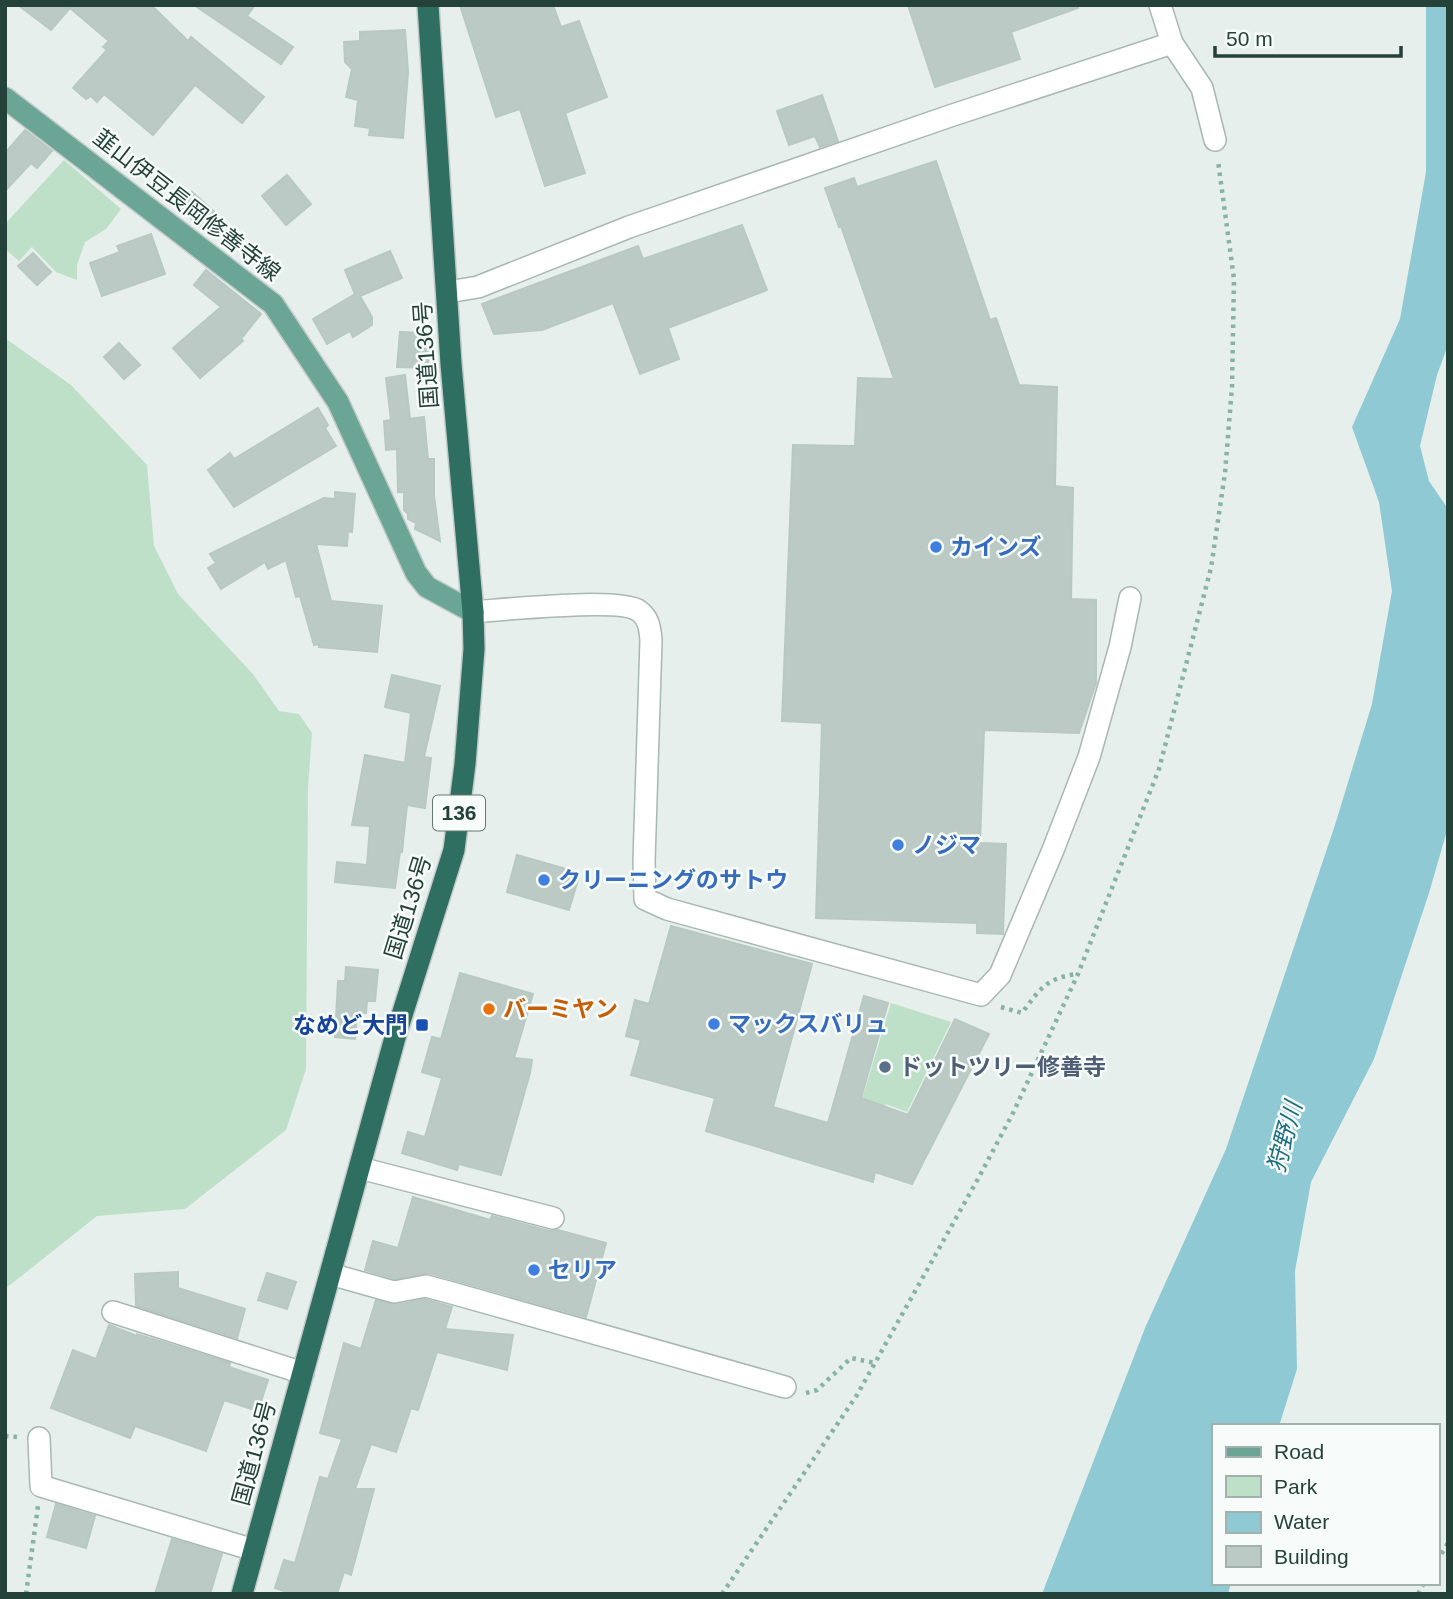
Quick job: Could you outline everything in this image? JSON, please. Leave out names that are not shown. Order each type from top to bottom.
[{"type":"highway","name":"国道136号","points":[[242,1594],[396,1034],[454,850],[465,764],[474,649],[473,612],[451,364],[428,5]]},
{"type":"main road","name":"韮山伊豆長岡修善寺線","points":[[5,98],[272,304],[338,402],[416,573],[427,587],[473,612]]},
{"type":"street","points":[[1160,5],[1172,43],[1202,88],[1215,140]]},
{"type":"street","points":[[448,292],[478,287],[629,227],[950,116],[1172,43]]},
{"type":"street","points":[[473,612],[610,604],[638,610],[648,621],[652,640],[644,851],[645,899],[667,909],[981,995],[1000,975],[1089,757],[1120,647],[1130,598]]},
{"type":"street","points":[[360,1168],[553,1219]]},
{"type":"street","points":[[330,1274],[394,1292],[426,1286],[785,1387]]},
{"type":"street","points":[[113,1312],[303,1373]]},
{"type":"street","points":[[39,1438],[41,1484],[254,1550]]},
{"type":"path","points":[[722,1594],[827,1441],[875,1363],[1008,1123],[1078,974],[1159,769],[1211,568],[1225,473],[1232,387],[1234,279],[1215,140]]},
{"type":"path","points":[[981,995],[992,1004],[1022,1013],[1037,993],[1055,978],[1078,974]]},
{"type":"path","points":[[785,1387],[806,1393],[817,1390],[851,1358],[875,1363]]},
{"type":"path","points":[[26,1594],[41,1484]]},
{"type":"green space","points":[[64,160],[121,209],[106,229],[85,242],[77,265],[77,280],[56,272],[32,247],[19,261],[5,249],[5,224]]},
{"type":"green space","points":[[5,338],[71,385],[147,465],[154,546],[178,594],[253,674],[279,711],[299,714],[312,733],[308,787],[306,1069],[286,1130],[185,1209],[97,1216],[5,1289]]},
{"type":"green space","points":[[891,1003],[951,1022],[907,1112],[886,1104],[872,1132],[828,1120],[837,1093],[862,1099]]},
{"type":"water","name":"狩野川","points":[[1426,5],[1448,5],[1448,345],[1437,375],[1420,446],[1429,481],[1448,509],[1448,827],[1374,1059],[1311,1182],[1295,1271],[1297,1369],[1280,1424],[1212,1424],[1212,1585],[1230,1585],[1228,1594],[1042,1594],[1145,1328],[1226,1149],[1335,825],[1372,704],[1392,591],[1379,502],[1352,427],[1400,319],[1426,172]]},
{"type":"building","points":[[18,5],[151,5],[188,41],[191,37],[264,97],[242,123],[195,85],[153,135],[104,94],[97,102],[91,96],[86,99],[73,88],[107,50],[103,47],[109,41],[70,8],[51,30]]},
{"type":"building","points":[[194,5],[255,5],[247,16],[293,47],[281,64]]},
{"type":"building","points":[[460,5],[553,5],[561,27],[579,21],[607,97],[565,113],[585,173],[545,186],[520,109],[496,117]]},
{"type":"building","points":[[908,5],[1077,5],[1078,8],[1011,32],[1020,59],[935,87]]},
{"type":"building","points":[[405,30],[408,72],[403,138],[369,135],[370,128],[355,126],[358,100],[346,97],[352,69],[345,62],[344,42],[360,41],[360,32]]},
{"type":"building","points":[[822,95],[838,141],[820,147],[815,136],[789,145],[777,111]]},
{"type":"building","points":[[25,130],[52,151],[37,168],[31,163],[5,191],[5,153]]},
{"type":"building","points":[[936,161],[990,320],[996,318],[1019,385],[1057,387],[1055,486],[1073,488],[1071,599],[1096,600],[1096,683],[1079,733],[984,730],[980,843],[1006,844],[1003,934],[977,933],[977,923],[816,918],[822,723],[782,721],[793,445],[855,446],[858,378],[894,379],[841,226],[839,227],[825,188],[854,178],[857,187]]},
{"type":"building","points":[[287,175],[311,204],[286,225],[262,196]]},
{"type":"building","points":[[192,192],[218,215],[204,230],[179,207]]},
{"type":"building","points":[[742,225],[767,290],[668,328],[679,359],[640,374],[613,303],[542,330],[494,334],[482,304],[638,246],[643,259]]},
{"type":"building","points":[[151,234],[165,274],[102,296],[90,263],[120,252],[117,246]]},
{"type":"building","points":[[390,251],[402,278],[360,296],[372,317],[372,325],[353,337],[350,331],[327,344],[313,319],[355,294],[345,270]]},
{"type":"building","points":[[33,253],[51,272],[37,285],[18,266]]},
{"type":"building","points":[[206,270],[261,314],[241,339],[243,341],[200,378],[173,348],[221,307],[194,285]]},
{"type":"building","points":[[400,332],[429,333],[428,368],[397,367]]},
{"type":"building","points":[[119,343],[140,365],[124,379],[104,357]]},
{"type":"building","points":[[405,375],[410,419],[424,417],[428,459],[434,459],[434,496],[440,541],[415,529],[416,523],[408,519],[404,510],[404,492],[398,492],[397,449],[386,450],[384,421],[391,420],[386,378]]},
{"type":"building","points":[[318,408],[328,425],[325,428],[336,446],[234,507],[208,470],[230,453],[234,459]]},
{"type":"building","points":[[335,492],[355,494],[352,532],[348,531],[347,546],[316,544],[331,601],[382,606],[377,652],[314,645],[286,560],[268,569],[265,562],[221,589],[208,568],[216,563],[210,554],[324,498],[335,499]]},
{"type":"building","points":[[392,675],[440,686],[424,757],[431,758],[425,808],[407,805],[395,888],[335,882],[337,862],[367,865],[370,826],[352,825],[365,755],[405,763],[411,713],[385,707]]},
{"type":"building","points":[[517,855],[580,873],[569,910],[507,892]]},
{"type":"building","points":[[671,926],[812,964],[773,1107],[828,1123],[864,996],[888,1003],[861,1098],[908,1115],[955,1019],[989,1034],[912,1184],[875,1172],[873,1182],[706,1131],[715,1098],[631,1075],[641,1040],[626,1036],[635,1000],[649,1004]]},
{"type":"building","points":[[346,967],[378,970],[375,1001],[367,1001],[366,1013],[357,1012],[355,1039],[335,1037],[338,981],[345,981]]},
{"type":"building","points":[[460,973],[533,994],[514,1058],[532,1060],[530,1073],[501,1175],[459,1164],[457,1170],[402,1153],[408,1132],[425,1137],[442,1078],[422,1072],[432,1037],[441,1039]]},
{"type":"building","points":[[413,1197],[490,1220],[492,1216],[606,1243],[586,1317],[429,1273],[395,1279],[365,1270],[373,1241],[398,1248]]},
{"type":"building","points":[[178,1272],[178,1288],[245,1309],[237,1338],[136,1306],[135,1274]]},
{"type":"building","points":[[267,1273],[296,1282],[287,1309],[258,1300]]},
{"type":"building","points":[[425,1299],[452,1307],[445,1329],[513,1335],[507,1370],[437,1352],[418,1410],[411,1408],[396,1452],[371,1444],[355,1489],[374,1489],[351,1575],[344,1572],[337,1594],[292,1594],[275,1588],[284,1560],[295,1563],[320,1477],[328,1479],[342,1439],[320,1433],[344,1343],[361,1349],[376,1300],[396,1305]]},
{"type":"building","points":[[109,1325],[137,1336],[230,1363],[229,1367],[268,1380],[258,1411],[224,1400],[206,1451],[135,1426],[130,1438],[51,1408],[73,1350],[96,1359]]},
{"type":"building","points":[[56,1504],[95,1516],[86,1548],[47,1537]]},
{"type":"building","points":[[172,1539],[222,1554],[210,1594],[155,1594]]},
{"type":"place","name":"カインズ","points":[[936,547]]},
{"type":"place","name":"ノジマ","points":[[898,845]]},
{"type":"place","name":"クリーニングのサトウ","points":[[544,880]]},
{"type":"place","name":"バーミヤン","points":[[489,1009]]},
{"type":"place","name":"マックスバリュ","points":[[714,1024]]},
{"type":"place","name":"なめど大門","points":[[422,1025]]},
{"type":"place","name":"ドットツリー修善寺","points":[[885,1067]]},
{"type":"place","name":"セリア","points":[[534,1270]]}]
